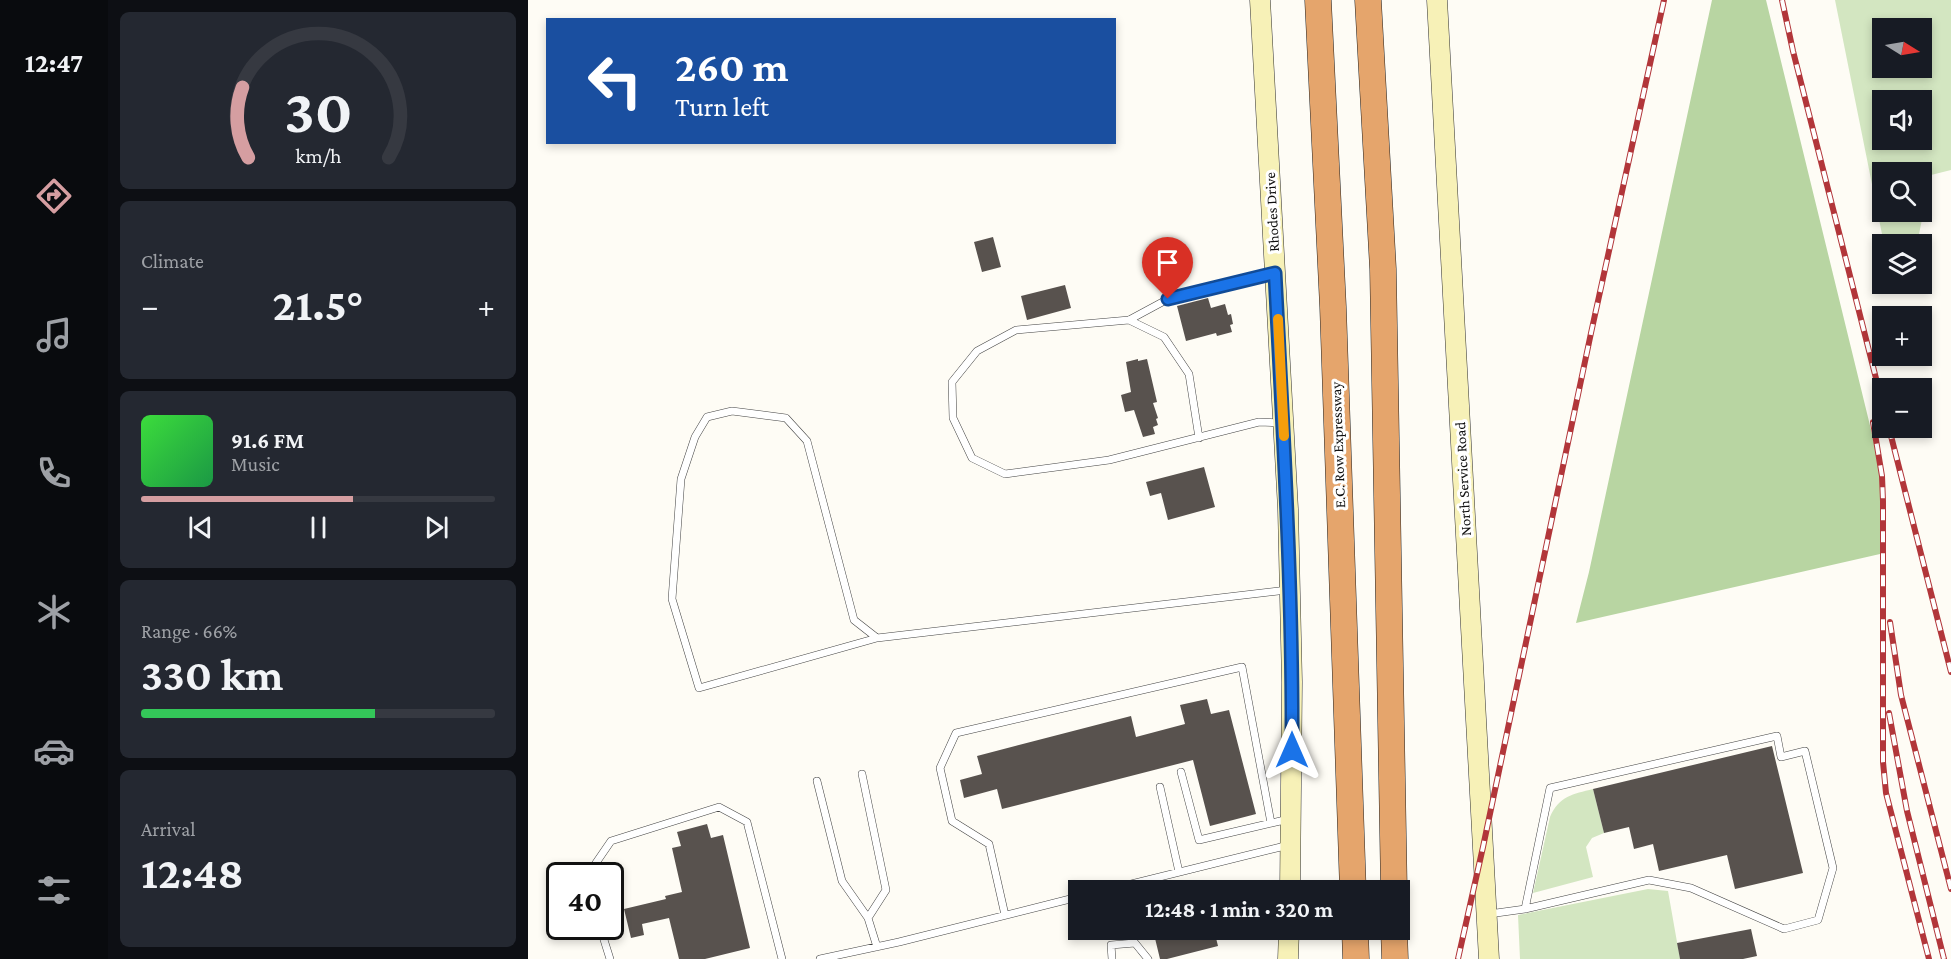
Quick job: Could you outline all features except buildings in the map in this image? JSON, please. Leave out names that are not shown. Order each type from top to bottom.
[{"type":"highway","name":"E.C. Row Expressway","points":[[1318,0],[1332,295],[1353,880]]},
{"type":"highway","points":[[1368,0],[1383,269],[1394,880]]},
{"type":"highway","points":[[1355,940],[1356,959]]},
{"type":"highway","points":[[1394,940],[1395,959]]},
{"type":"street","name":"Rhodes Drive","points":[[1260,0],[1290,590],[1292,682],[1290,880]]},
{"type":"street","name":"North Service Road","points":[[1437,0],[1489,959]]},
{"type":"street","points":[[1288,959],[1289,940]]},
{"type":"lane","points":[[1275,273],[1168,299],[1129,320],[1016,330],[977,351],[952,382],[953,418],[972,458],[1005,474],[1108,460],[1259,422],[1283,424]]},
{"type":"lane","points":[[1129,320],[1164,337],[1189,374],[1199,438]]},
{"type":"lane","points":[[877,638],[854,620],[807,441],[786,418],[732,411],[708,417],[695,437],[681,479],[672,599],[699,688],[877,638],[1290,590]]},
{"type":"lane","points":[[1005,915],[989,844],[952,821],[940,768],[956,733],[1242,667],[1271,824]]},
{"type":"lane","points":[[1487,915],[1525,909],[1649,880],[1691,888],[1784,929],[1818,920],[1833,868],[1805,751],[1781,757],[1777,736],[1550,788],[1525,909]]},
{"type":"lane","points":[[1181,772],[1199,840],[1292,819]]},
{"type":"lane","points":[[862,774],[886,890],[868,918]]},
{"type":"lane","points":[[817,782],[842,881],[868,918],[877,947]]},
{"type":"lane","points":[[1160,788],[1179,872]]},
{"type":"lane","points":[[596,862],[610,841],[719,807],[747,822],[782,959]]},
{"type":"lane","points":[[1147,880],[1291,844]]},
{"type":"lane","points":[[820,959],[1068,899]]},
{"type":"lane","points":[[604,940],[610,959]]},
{"type":"lane","points":[[1112,959],[1111,945],[1135,943],[1148,959]]},
{"type":"green space","points":[[1712,0],[1766,0],[1876,450],[1882,484],[1880,554],[1576,623],[1589,572]]},
{"type":"green space","points":[[1835,0],[1951,0],[1951,170],[1932,175],[1932,162],[1872,162],[1872,184]]},
{"type":"green space","points":[[1880,222],[1921,222],[1919,234],[1882,234]]},
{"type":"green space","points":[[1593,789],[1604,833],[1592,838],[1586,847],[1593,877],[1533,893],[1550,817],[1554,810],[1567,797]]},
{"type":"green space","points":[[1648,889],[1668,891],[1680,959],[1520,959],[1518,915]]},
{"type":"railway","points":[[1458,959],[1664,0]]},
{"type":"railway","points":[[1782,0],[1876,378]]},
{"type":"railway","points":[[1876,438],[1882,476],[1883,501],[1883,762],[1886,793],[1929,959]]},
{"type":"railway","points":[[1892,438],[1951,672]]},
{"type":"railway","points":[[1890,622],[1901,695],[1951,889]]},
{"type":"railway","points":[[1889,713],[1907,811],[1944,959]]},
{"type":"slow traffic","points":[[1278,319],[1284,436]]},
{"type":"route","points":[[1168,299],[1275,273],[1288,509],[1292,750]]}]
